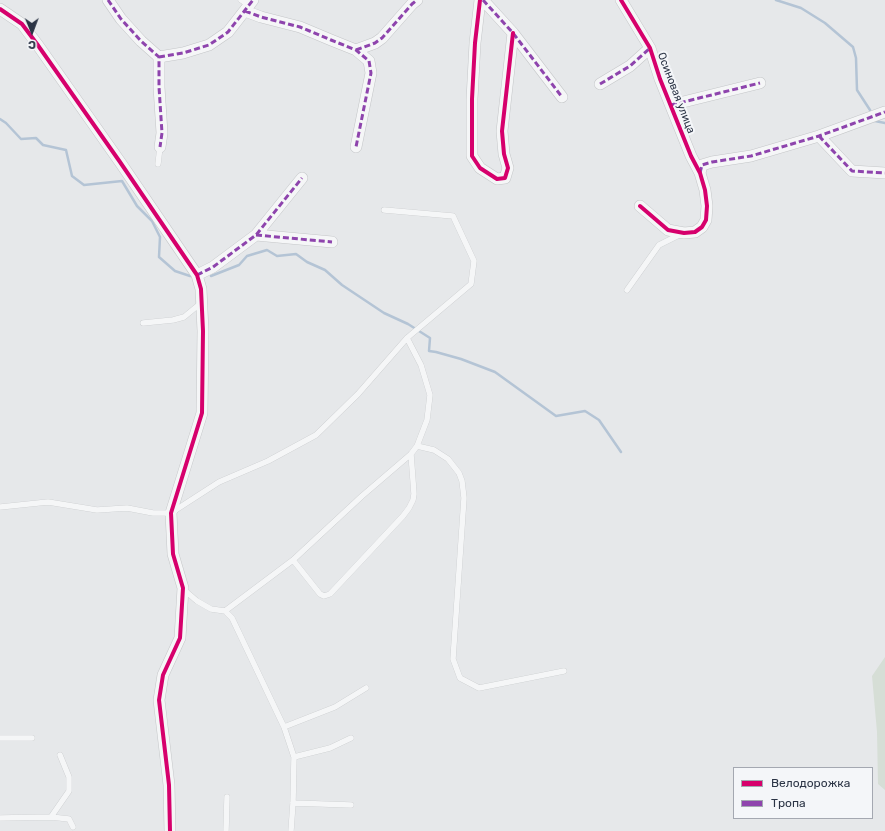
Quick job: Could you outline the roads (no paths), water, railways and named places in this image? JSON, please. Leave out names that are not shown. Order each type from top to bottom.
[{"type":"street","points":[[108,0],[141,41],[159,57],[162,133],[160,147]]},
{"type":"street","points":[[356,50],[375,43],[382,38],[417,0]]},
{"type":"street","points":[[480,0],[475,50],[472,156],[480,168],[496,179],[505,178],[508,168],[504,154],[502,132],[513,33]]},
{"type":"street","points":[[484,0],[513,33],[562,97]]},
{"type":"street","name":"Осиновая улица","points":[[621,0],[650,48],[660,79],[691,156],[700,173],[705,190],[707,206],[706,220],[702,227],[695,232],[684,233]]},
{"type":"street","points":[[159,57],[183,53],[208,44],[228,32],[247,4],[261,17],[300,27],[356,50],[369,61],[371,73],[356,147]]},
{"type":"street","points":[[0,9],[22,24],[37,44],[197,274],[201,289],[203,331],[202,413],[171,513],[174,554],[183,588],[180,638],[163,675],[159,700],[169,785],[170,831]]},
{"type":"street","points":[[600,84],[630,66],[650,48]]},
{"type":"street","points":[[671,105],[760,82]]},
{"type":"street","points":[[700,173],[702,165],[751,156],[819,136],[885,112]]},
{"type":"street","points":[[819,136],[852,171],[885,173]]},
{"type":"street","points":[[197,274],[213,267],[256,235],[302,178]]},
{"type":"street","points":[[640,206],[668,230],[684,233]]},
{"type":"street","points":[[256,235],[332,242]]},
{"type":"lane","points":[[158,164],[160,147]]},
{"type":"lane","points":[[0,507],[48,502],[97,510],[127,508],[153,513],[171,513],[220,482],[268,461],[316,435],[358,394],[407,338],[471,284],[474,261],[453,216],[384,210]]},
{"type":"lane","points":[[627,290],[660,245],[684,233]]},
{"type":"lane","points":[[143,323],[173,320],[184,317],[201,303]]},
{"type":"lane","points":[[226,611],[293,560],[362,496],[411,454],[417,446],[427,420],[430,395],[421,365],[407,338]]},
{"type":"lane","points":[[417,446],[434,450],[448,460],[459,473],[462,481],[464,498],[453,659],[460,678],[479,688],[564,671]]},
{"type":"lane","points":[[293,560],[320,594],[324,596],[330,594],[409,508],[414,494],[411,454]]},
{"type":"lane","points":[[183,588],[197,601],[211,609],[226,611],[232,618],[284,727],[294,757],[291,831]]},
{"type":"lane","points":[[284,727],[335,707],[366,688]]},
{"type":"lane","points":[[0,738],[32,738]]},
{"type":"lane","points":[[294,757],[330,748],[351,738]]},
{"type":"lane","points":[[51,817],[68,791],[69,777],[60,754]]},
{"type":"lane","points":[[226,831],[227,797]]},
{"type":"lane","points":[[293,803],[351,805]]},
{"type":"lane","points":[[0,818],[51,817],[69,820],[73,828]]},
{"type":"waterway","points":[[776,0],[801,8],[825,23],[853,47],[856,58],[857,90],[870,110]]},
{"type":"waterway","points":[[0,119],[6,123],[21,139],[36,138],[43,145],[66,150],[72,176],[84,185],[122,181],[137,206],[152,221],[160,237],[159,257],[175,271],[190,276]]},
{"type":"waterway","points":[[875,121],[885,123]]},
{"type":"waterway","points":[[211,276],[239,265],[247,256],[267,250],[277,256],[296,254],[307,262],[325,270],[342,285],[384,313],[408,324],[430,338],[429,351],[461,359],[495,372],[556,416],[585,411],[599,420],[621,452]]}]
